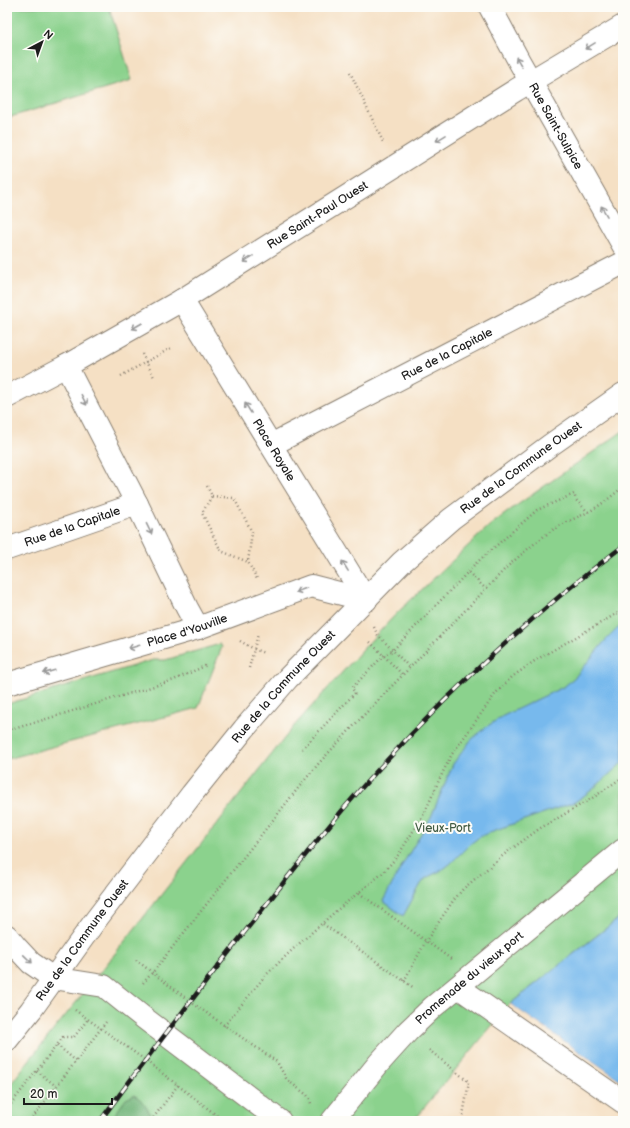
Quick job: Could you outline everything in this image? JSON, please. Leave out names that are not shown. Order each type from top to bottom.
[{"type":"street","name":"Rue Saint-Sulpice","points":[[490,7],[530,82],[623,245]]},
{"type":"street","name":"Rue Saint-Paul Ouest","points":[[7,397],[66,366],[182,300],[530,82],[623,26]]},
{"type":"street","name":"Rue de la Capitale","points":[[271,445],[623,263]]},
{"type":"street","name":"Place Royale","points":[[182,300],[366,600]]},
{"type":"street","points":[[66,366],[137,504],[198,628]]},
{"type":"street","name":"Rue de la Commune Ouest","points":[[7,1040],[31,1010],[95,921],[187,801],[244,729],[288,678],[402,562],[451,518],[623,394]]},
{"type":"street","name":"Rue de la Capitale","points":[[7,549],[137,504]]},
{"type":"street","name":"Place d'Youville","points":[[7,684],[198,628],[311,586],[366,600]]},
{"type":"street","name":"Promenade du vieux port","points":[[332,1121],[379,1063],[408,1031],[433,1007],[623,850]]},
{"type":"street","points":[[7,936],[32,963],[53,978],[104,986],[280,1121]]},
{"type":"street","points":[[458,987],[623,1102]]},
{"type":"path","points":[[350,72],[386,146]]},
{"type":"path","points":[[138,348],[154,377]]},
{"type":"path","points":[[121,376],[170,348]]},
{"type":"path","points":[[207,486],[212,496]]},
{"type":"path","points":[[147,979],[299,787],[331,750],[508,566],[541,538],[564,523],[588,512],[623,487]]},
{"type":"path","points":[[302,749],[355,693],[352,688],[383,656],[392,651],[474,565],[537,510],[574,494],[576,500],[588,512]]},
{"type":"path","points":[[212,496],[202,513],[221,551],[248,562],[261,584]]},
{"type":"path","points":[[212,496],[234,498],[252,532],[248,562]]},
{"type":"path","points":[[468,572],[486,589]]},
{"type":"path","points":[[224,1026],[265,976],[336,911],[384,872],[399,854],[425,812],[452,754],[496,693],[512,678],[536,660],[623,610]]},
{"type":"path","points":[[249,668],[260,629]]},
{"type":"path","points":[[377,634],[410,668]]},
{"type":"path","points":[[235,638],[264,653]]},
{"type":"path","points":[[370,642],[403,676]]},
{"type":"path","points":[[7,731],[174,680],[207,665]]},
{"type":"path","points":[[323,924],[404,981],[426,941],[453,900],[463,889],[506,853],[539,829],[594,797],[623,777]]},
{"type":"path","points":[[359,893],[452,960]]},
{"type":"path","points":[[136,960],[224,1026],[277,1062],[287,1080],[307,1095],[311,1103]]},
{"type":"path","points":[[75,1010],[178,1085],[224,1121]]},
{"type":"path","points":[[11,1104],[64,1037],[74,1037],[88,1019]]},
{"type":"path","points":[[30,1121],[101,1028]]},
{"type":"path","points":[[57,1045],[76,1060]]},
{"type":"path","points":[[429,1050],[468,1082],[462,1121]]},
{"type":"path","points":[[37,1071],[56,1086]]},
{"type":"path","points":[[151,1121],[178,1085]]},
{"type":"green space","points":[[7,7],[109,7],[132,80],[7,118]]},
{"type":"green space","name":"Vieux-Port","points":[[623,431],[623,915],[510,1004],[413,1121],[7,1121],[7,1089],[294,726],[397,613],[489,526]]},
{"type":"green space","points":[[220,644],[222,647],[198,708],[7,759],[7,704],[153,660],[165,660]]},
{"type":"green space","points":[[134,1095],[138,1097],[156,1121],[110,1121],[126,1099]]},
{"type":"water","points":[[623,623],[623,762],[592,790],[575,802],[490,832],[478,838],[450,864],[426,878],[403,916],[383,901],[431,817],[453,764],[471,740],[486,727],[503,716],[565,686],[576,676],[604,642]]},
{"type":"water","points":[[623,915],[623,1082],[510,1004]]},
{"type":"pier","points":[[510,1004],[623,1082],[623,1084],[509,1006]]},
{"type":"railway","points":[[100,1121],[236,943],[321,836],[375,773],[433,712],[494,654],[557,598],[623,546]]}]
